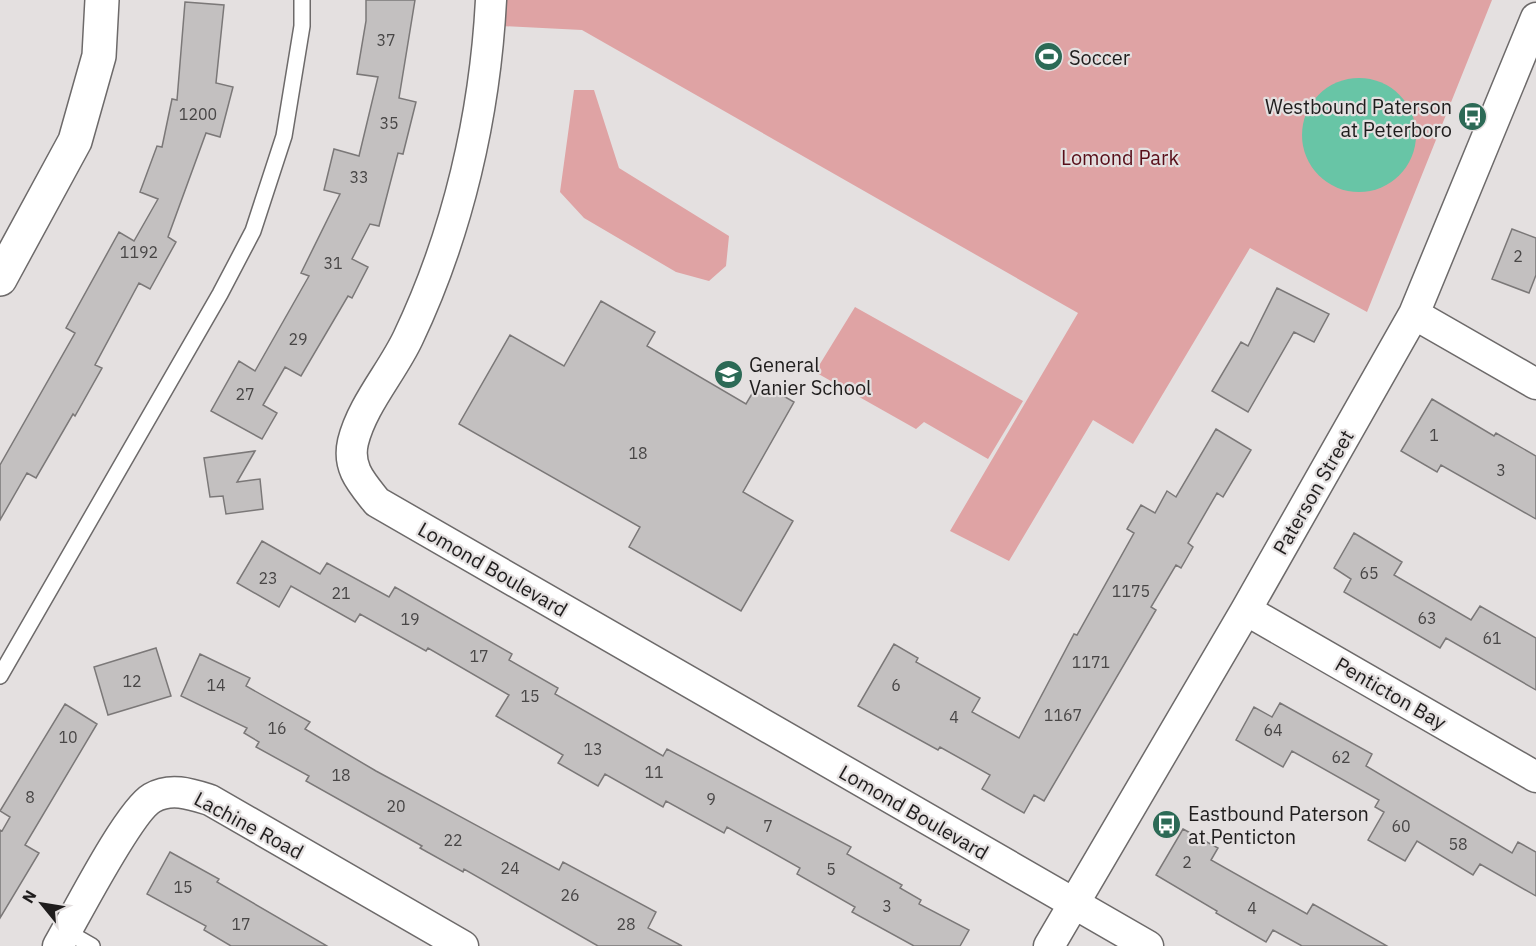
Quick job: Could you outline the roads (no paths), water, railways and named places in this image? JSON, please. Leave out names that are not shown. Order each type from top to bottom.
[{"type":"street","points":[[0,279],[75,141],[99,56],[102,0]]},
{"type":"street","name":"Lomond Boulevard","points":[[491,0],[488,62],[467,170],[444,248],[408,337],[366,413],[353,443],[354,473],[377,502],[1074,903]]},
{"type":"street","name":"Paterson Street","points":[[1049,946],[1246,610],[1414,314],[1536,18]]},
{"type":"street","points":[[1414,314],[1536,384]]},
{"type":"street","name":"Penticton Bay","points":[[1246,610],[1536,777]]},
{"type":"street","name":"Lachine Road","points":[[62,939],[134,816],[152,798],[182,791],[210,800],[463,946]]},
{"type":"street","points":[[1074,903],[1148,946]]},
{"type":"lane","points":[[0,676],[220,294],[253,231],[284,136],[302,26],[302,0]]},
{"type":"lane","points":[[62,939],[92,946]]},
{"type":"place","name":"Soccer","points":[[1048,57]]},
{"type":"place","name":"Westbound Paterson at Peterboro","points":[[1473,117]]},
{"type":"place","name":"General Vanier School","points":[[728,375]]},
{"type":"place","name":"Eastbound Paterson at Penticton","points":[[1167,824]]},
{"type":"park label","name":"Lomond Park","points":[[1120,157]]}]
